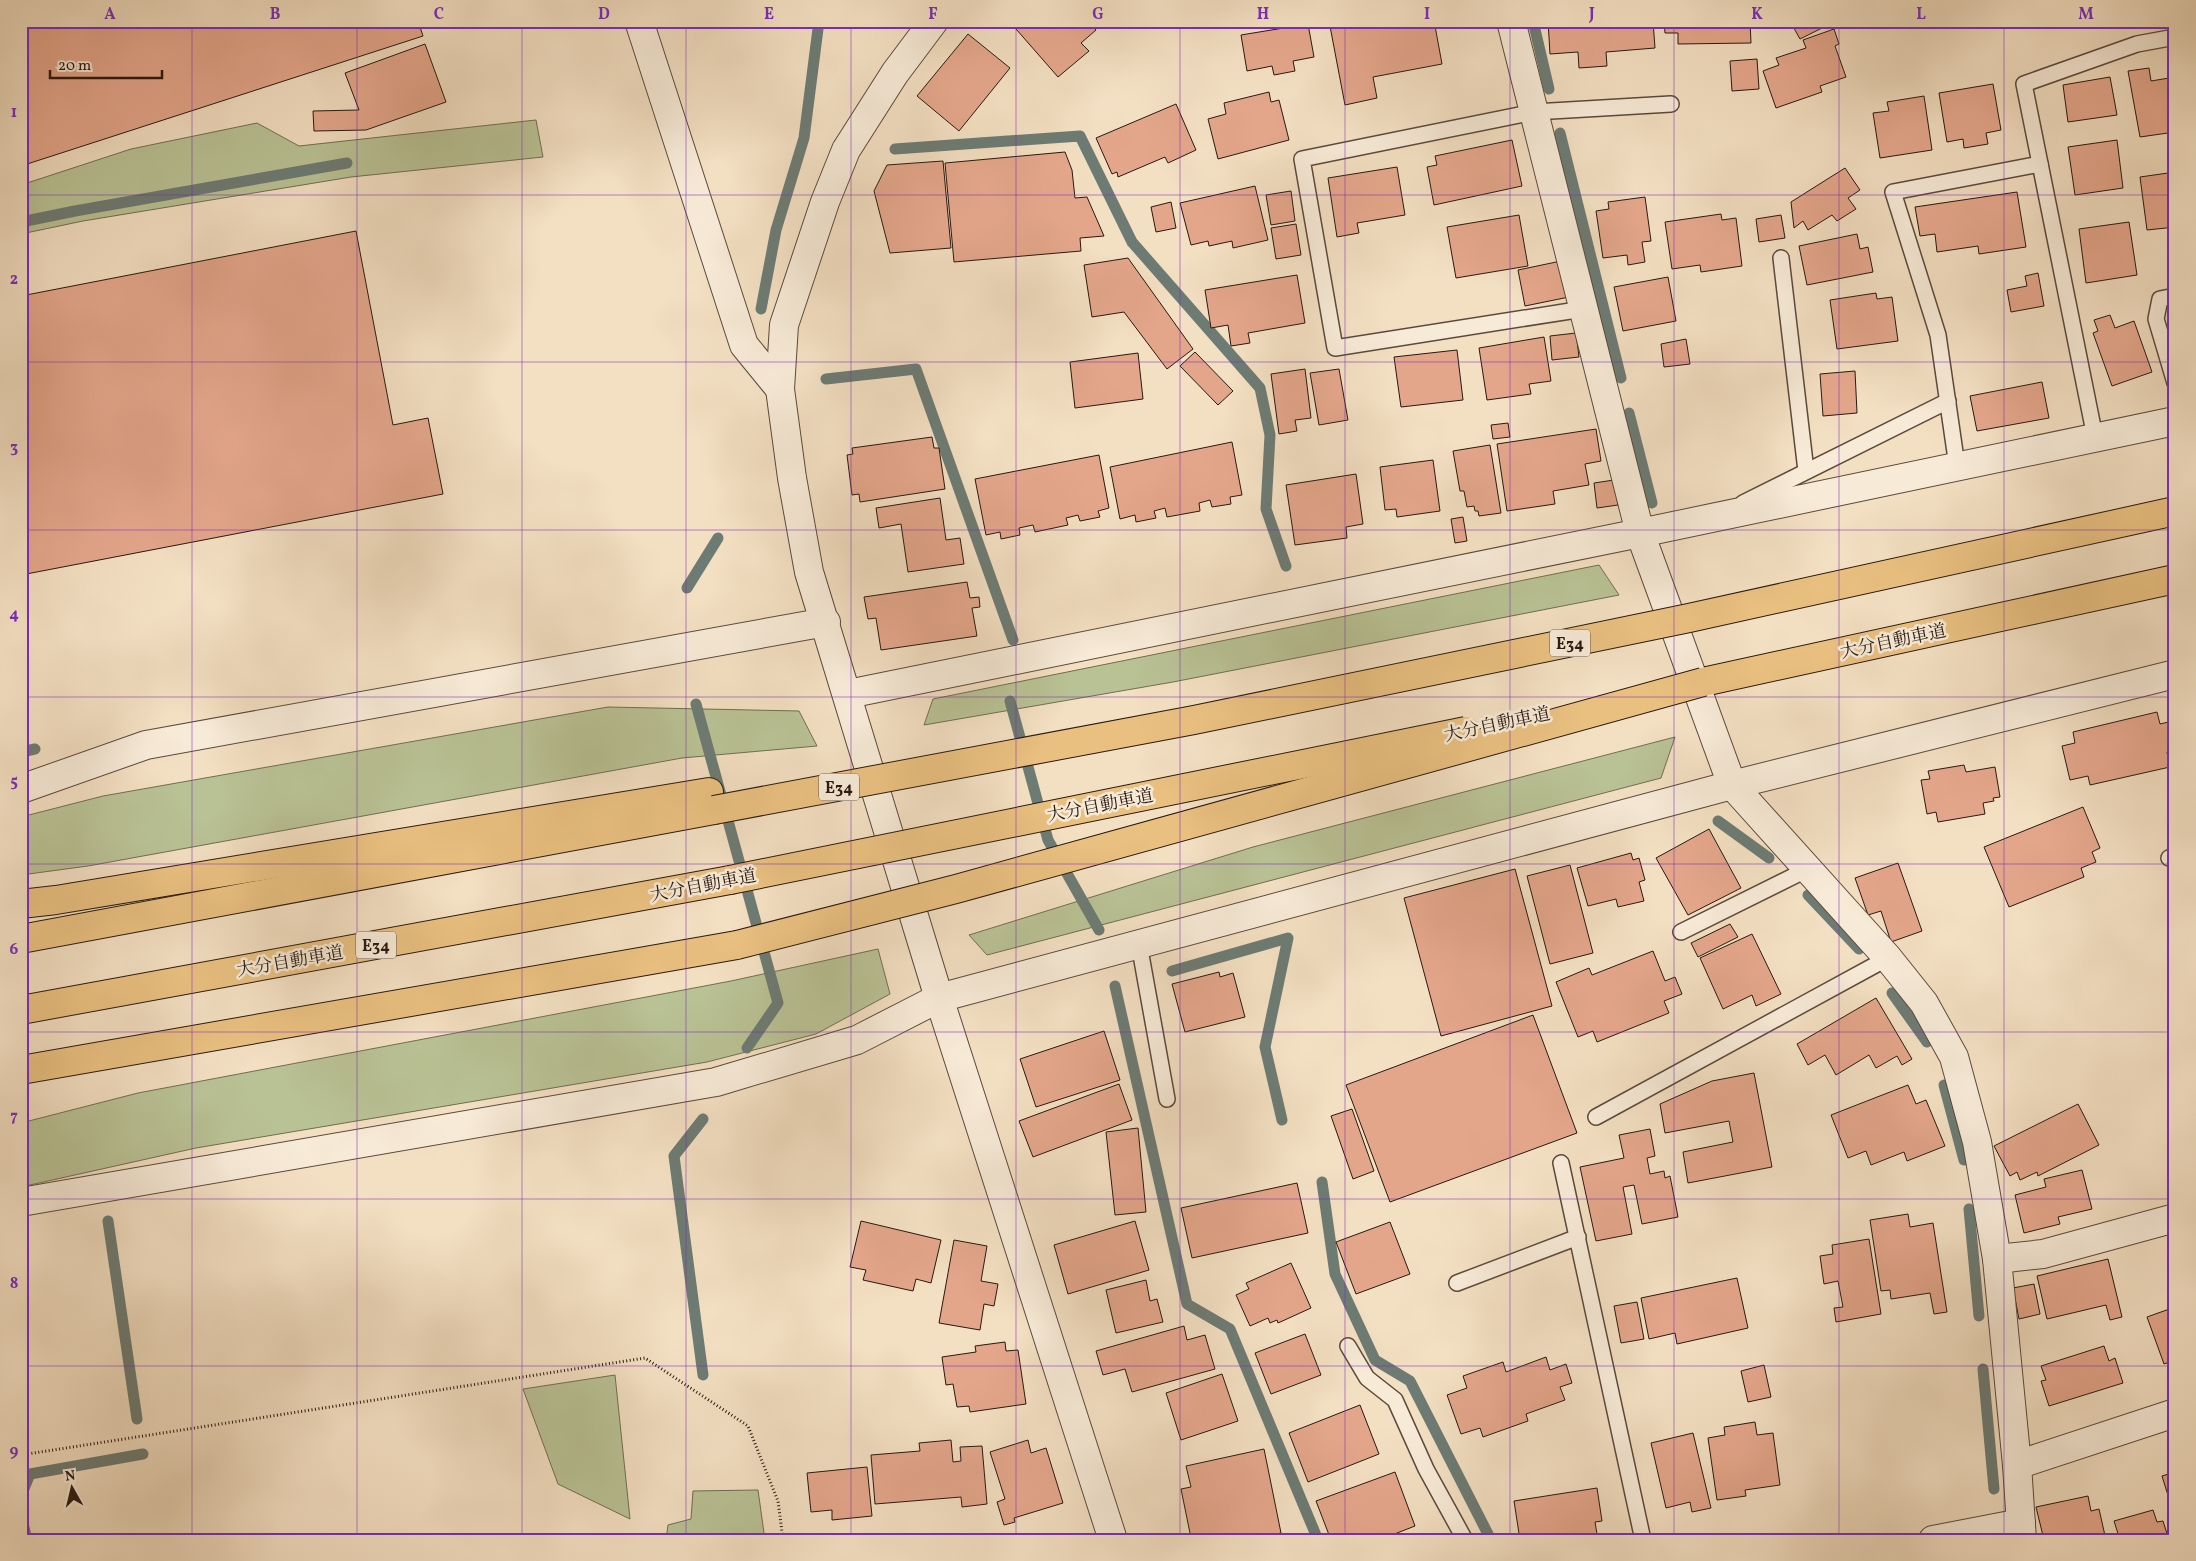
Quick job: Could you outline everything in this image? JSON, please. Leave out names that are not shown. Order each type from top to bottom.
[{"type":"highway","name":"E34","points":[[21,939],[712,801],[964,763],[1194,720],[1641,628],[2175,511]]},
{"type":"highway","name":"大分自動車道","points":[[21,1010],[730,880],[1703,682],[2175,579]]},
{"type":"highway","points":[[21,1070],[737,945],[956,889],[1703,682]]},
{"type":"highway","points":[[21,904],[712,801]]},
{"type":"highway","points":[[21,1084],[258,1030]]},
{"type":"street","points":[[639,21],[744,345],[780,389]]},
{"type":"street","points":[[934,21],[895,72],[846,150],[825,202],[784,324],[780,389],[792,478],[810,572],[939,998],[1113,1540]]},
{"type":"street","points":[[1511,21],[1640,533],[1732,785],[1888,958],[1924,1003],[1954,1057],[1977,1142],[1996,1259],[2018,1465],[2022,1532],[1933,1540]]},
{"type":"street","points":[[848,694],[1713,518],[2175,421]]},
{"type":"street","points":[[21,789],[146,745],[826,622]]},
{"type":"street","points":[[21,1202],[716,1082],[857,1040],[939,998],[1732,785],[2175,674]]},
{"type":"street","points":[[1996,1259],[2043,1254],[2175,1218]]},
{"type":"street","points":[[2018,1465],[2175,1413]]},
{"type":"lane","points":[[2095,438],[2024,84],[2136,44],[2175,37]]},
{"type":"lane","points":[[1584,309],[1335,348],[1302,159],[1534,112],[1671,104]]},
{"type":"lane","points":[[1957,466],[1938,335],[1893,192],[2040,164]]},
{"type":"lane","points":[[1781,258],[1806,471]]},
{"type":"lane","points":[[2175,296],[2160,299],[2156,319],[2175,383]]},
{"type":"lane","points":[[1713,518],[1948,401]]},
{"type":"lane","points":[[1681,932],[1808,869]]},
{"type":"lane","points":[[1139,944],[1167,1099]]},
{"type":"lane","points":[[1596,1116],[1888,958]]},
{"type":"lane","points":[[1561,1163],[1643,1540]]},
{"type":"lane","points":[[1457,1283],[1578,1237]]},
{"type":"lane","points":[[1348,1346],[1367,1378],[1395,1400],[1426,1469],[1465,1540]]},
{"type":"path","points":[[21,1455],[645,1358],[748,1426],[778,1501],[783,1540]]},
{"type":"green space","points":[[536,120],[543,157],[351,177],[83,221],[21,234],[21,185],[131,149],[257,123],[299,146]]},
{"type":"green space","points":[[1599,565],[1619,595],[1173,682],[924,725],[933,699]]},
{"type":"green space","points":[[608,707],[799,711],[817,746],[682,758],[88,866],[21,875],[21,817],[103,796]]},
{"type":"green space","points":[[1675,737],[1661,778],[987,955],[969,935],[1253,847]]},
{"type":"green space","points":[[878,949],[890,994],[816,1034],[707,1062],[196,1148],[21,1187],[21,1123],[138,1093],[731,981]]},
{"type":"green space","points":[[615,1375],[630,1519],[558,1484],[523,1389]]},
{"type":"green space","points":[[758,1490],[765,1540],[666,1540],[668,1525],[691,1519],[693,1491]]},
{"type":"building","points":[[21,21],[418,21],[423,36],[21,166]]},
{"type":"building","points":[[1009,21],[1089,21],[1096,30],[1081,43],[1089,51],[1058,77]]},
{"type":"building","points":[[1329,21],[1464,21],[1435,26],[1442,64],[1373,77],[1377,98],[1345,105]]},
{"type":"building","points":[[1548,21],[1653,21],[1655,48],[1606,52],[1607,66],[1579,68],[1578,52],[1550,54]]},
{"type":"building","points":[[1664,21],[1750,21],[1751,43],[1678,44],[1678,33],[1665,33]]},
{"type":"building","points":[[1790,21],[1824,21],[1826,26],[1800,39]]},
{"type":"building","points":[[1308,24],[1314,57],[1293,61],[1295,71],[1274,75],[1272,66],[1247,71],[1241,35]]},
{"type":"building","points":[[1834,29],[1839,44],[1835,46],[1846,77],[1820,86],[1822,92],[1776,108],[1763,71],[1779,65],[1776,58],[1806,48],[1803,40]]},
{"type":"building","points":[[968,34],[1010,68],[959,131],[917,96]]},
{"type":"building","points":[[425,44],[446,102],[366,130],[314,131],[313,111],[359,110],[345,73]]},
{"type":"building","points":[[1757,59],[1759,89],[1732,91],[1730,61]]},
{"type":"building","points":[[2149,68],[2151,81],[2175,77],[2175,132],[2140,137],[2128,71]]},
{"type":"building","points":[[2110,77],[2117,115],[2068,122],[2063,85]]},
{"type":"building","points":[[1993,84],[2001,130],[1986,133],[1988,144],[1964,148],[1963,139],[1947,142],[1939,93]]},
{"type":"building","points":[[1269,92],[1271,102],[1279,100],[1289,140],[1218,159],[1208,119],[1226,114],[1224,103]]},
{"type":"building","points":[[1924,96],[1932,150],[1880,158],[1873,113],[1889,111],[1887,102]]},
{"type":"building","points":[[1176,104],[1196,150],[1168,163],[1165,157],[1118,177],[1117,172],[1112,174],[1096,138]]},
{"type":"building","points":[[1512,140],[1522,186],[1434,205],[1427,167],[1437,165],[1435,156]]},
{"type":"building","points":[[2117,140],[2123,188],[2075,195],[2068,147]]},
{"type":"building","points":[[1065,152],[1072,170],[1075,198],[1087,197],[1104,236],[1080,238],[1081,251],[954,262],[945,163]]},
{"type":"building","points":[[943,161],[951,248],[890,253],[874,191],[887,165]]},
{"type":"building","points":[[1397,167],[1405,215],[1357,223],[1359,233],[1337,237],[1328,178]]},
{"type":"building","points":[[1845,168],[1860,190],[1848,198],[1856,209],[1837,221],[1832,215],[1808,230],[1803,221],[1794,228],[1791,202]]},
{"type":"building","points":[[2175,172],[2175,227],[2147,230],[2140,177]]},
{"type":"building","points":[[1255,186],[1268,240],[1233,248],[1232,241],[1209,246],[1208,241],[1191,245],[1180,203]]},
{"type":"building","points":[[1291,191],[1295,221],[1271,225],[1266,195]]},
{"type":"building","points":[[2017,192],[2026,247],[1979,254],[1978,246],[1937,252],[1935,234],[1920,236],[1915,207]]},
{"type":"building","points":[[1645,197],[1651,241],[1642,242],[1645,262],[1628,265],[1627,255],[1603,258],[1596,211],[1609,209],[1608,202]]},
{"type":"building","points":[[1171,202],[1176,228],[1156,232],[1151,207]]},
{"type":"building","points":[[1721,214],[1722,220],[1736,218],[1742,266],[1701,272],[1700,265],[1672,269],[1665,222]]},
{"type":"building","points":[[1519,215],[1528,266],[1456,278],[1447,227]]},
{"type":"building","points":[[1781,215],[1785,238],[1759,242],[1756,219]]},
{"type":"building","points":[[2129,222],[2137,275],[2086,283],[2079,229]]},
{"type":"building","points":[[1296,224],[1301,255],[1276,259],[1271,228]]},
{"type":"building","points":[[356,231],[393,425],[428,418],[443,494],[21,575],[21,296]]},
{"type":"building","points":[[1857,234],[1860,249],[1868,247],[1873,272],[1807,285],[1799,246]]},
{"type":"building","points":[[1128,258],[1193,349],[1167,369],[1124,312],[1092,317],[1084,265]]},
{"type":"building","points":[[1561,261],[1569,297],[1525,306],[1518,270]]},
{"type":"building","points":[[2038,273],[2044,306],[2011,312],[2007,290],[2027,286],[2025,276]]},
{"type":"building","points":[[1297,275],[1305,323],[1248,333],[1250,343],[1231,346],[1228,325],[1211,328],[1205,290]]},
{"type":"building","points":[[1668,277],[1676,321],[1623,331],[1614,287]]},
{"type":"building","points":[[1876,293],[1877,299],[1892,297],[1898,341],[1837,349],[1830,300]]},
{"type":"building","points":[[2110,315],[2115,328],[2134,321],[2152,372],[2112,386],[2093,333],[2098,331],[2094,320]]},
{"type":"building","points":[[1576,333],[1579,357],[1552,360],[1550,336]]},
{"type":"building","points":[[1544,337],[1551,381],[1529,384],[1531,394],[1487,400],[1479,348]]},
{"type":"building","points":[[1686,339],[1690,364],[1664,367],[1661,344]]},
{"type":"building","points":[[1457,350],[1463,400],[1401,407],[1394,357]]},
{"type":"building","points":[[1195,352],[1233,391],[1218,405],[1180,366]]},
{"type":"building","points":[[1138,353],[1143,399],[1075,408],[1070,362]]},
{"type":"building","points":[[1305,369],[1311,418],[1295,420],[1297,431],[1279,434],[1271,374]]},
{"type":"building","points":[[1339,369],[1348,420],[1319,425],[1310,373]]},
{"type":"building","points":[[1855,371],[1857,413],[1823,416],[1820,374]]},
{"type":"building","points":[[2042,382],[2049,418],[1977,431],[1970,396]]},
{"type":"building","points":[[1508,423],[1510,437],[1493,439],[1491,425]]},
{"type":"building","points":[[1596,429],[1601,461],[1585,464],[1589,485],[1553,491],[1555,504],[1507,511],[1497,444]]},
{"type":"building","points":[[932,437],[934,448],[939,448],[945,489],[860,502],[859,494],[852,495],[847,455],[853,454],[852,448]]},
{"type":"building","points":[[1232,442],[1242,495],[1230,497],[1231,504],[1212,507],[1210,500],[1199,503],[1200,511],[1167,517],[1165,508],[1154,511],[1156,518],[1136,522],[1135,515],[1120,519],[1110,467]]},
{"type":"building","points":[[1490,445],[1501,513],[1479,516],[1474,506],[1467,507],[1464,491],[1460,491],[1453,451]]},
{"type":"building","points":[[1099,455],[1109,508],[1098,511],[1100,517],[1080,521],[1078,515],[1066,518],[1068,525],[1035,532],[1033,525],[1019,528],[1020,535],[1001,539],[1000,532],[986,535],[975,479]]},
{"type":"building","points":[[1433,460],[1440,511],[1397,517],[1396,509],[1385,510],[1380,467]]},
{"type":"building","points":[[1356,474],[1363,524],[1346,527],[1347,538],[1295,545],[1286,485]]},
{"type":"building","points":[[1614,480],[1618,505],[1597,508],[1594,483]]},
{"type":"building","points":[[940,498],[946,540],[960,538],[964,564],[908,572],[901,524],[879,528],[876,508]]},
{"type":"building","points":[[1463,517],[1467,541],[1455,543],[1451,519]]},
{"type":"building","points":[[967,582],[970,598],[979,597],[980,607],[972,608],[977,636],[881,650],[876,618],[868,619],[864,597]]},
{"type":"building","points":[[2157,712],[2160,724],[2173,721],[2175,727],[2175,751],[2167,752],[2170,767],[2090,785],[2088,776],[2070,780],[2062,746],[2075,743],[2073,732]]},
{"type":"building","points":[[1964,765],[1966,772],[1995,767],[2000,797],[1993,798],[1994,801],[1983,803],[1985,814],[1938,822],[1936,812],[1927,814],[1921,780],[1930,779],[1928,771]]},
{"type":"building","points":[[2083,807],[2100,848],[2092,852],[2096,862],[2081,868],[2084,877],[2009,907],[1984,847]]},
{"type":"building","points":[[1709,829],[1741,888],[1688,915],[1656,858]]},
{"type":"building","points":[[1631,853],[1633,860],[1639,858],[1645,880],[1639,882],[1644,901],[1618,907],[1616,899],[1588,906],[1577,868]]},
{"type":"building","points":[[1898,863],[1922,931],[1891,942],[1881,911],[1868,915],[1855,878]]},
{"type":"building","points":[[1570,865],[1593,953],[1550,964],[1527,876]]},
{"type":"building","points":[[1515,869],[1552,1006],[1441,1036],[1404,898]]},
{"type":"building","points":[[1730,924],[1738,937],[1698,957],[1691,943]]},
{"type":"building","points":[[1752,934],[1781,994],[1756,1006],[1752,995],[1723,1009],[1700,958]]},
{"type":"building","points":[[1653,951],[1665,981],[1675,977],[1682,994],[1664,1001],[1669,1013],[1597,1042],[1593,1031],[1578,1037],[1556,982],[1589,968],[1592,975]]},
{"type":"building","points":[[1219,972],[1220,977],[1233,973],[1245,1017],[1185,1032],[1172,984]]},
{"type":"building","points":[[1876,998],[1912,1059],[1902,1065],[1897,1056],[1876,1068],[1869,1055],[1836,1075],[1825,1055],[1808,1065],[1797,1044]]},
{"type":"building","points":[[1533,1015],[1577,1133],[1390,1202],[1346,1085]]},
{"type":"building","points":[[1104,1031],[1120,1080],[1036,1107],[1020,1059]]},
{"type":"building","points":[[1754,1073],[1772,1167],[1688,1183],[1683,1152],[1733,1142],[1729,1121],[1665,1133],[1660,1104],[1712,1081]]},
{"type":"building","points":[[1119,1084],[1132,1120],[1033,1157],[1019,1121]]},
{"type":"building","points":[[1908,1085],[1916,1104],[1926,1100],[1945,1146],[1907,1161],[1904,1152],[1871,1165],[1866,1151],[1848,1158],[1831,1115]]},
{"type":"building","points":[[2078,1104],[2099,1145],[2038,1176],[2037,1172],[2020,1180],[2017,1172],[2010,1176],[1994,1146]]},
{"type":"building","points":[[1352,1109],[1374,1171],[1353,1179],[1331,1116]]},
{"type":"building","points":[[1138,1128],[1146,1212],[1115,1215],[1106,1132]]},
{"type":"building","points":[[1650,1129],[1655,1156],[1647,1158],[1650,1174],[1664,1171],[1665,1178],[1670,1176],[1678,1217],[1642,1224],[1634,1185],[1623,1187],[1632,1234],[1596,1241],[1580,1167],[1624,1158],[1619,1135]]},
{"type":"building","points":[[2082,1170],[2092,1209],[2058,1217],[2060,1224],[2024,1233],[2015,1195],[2046,1187],[2044,1179]]},
{"type":"building","points":[[1297,1183],[1308,1233],[1192,1258],[1181,1208]]},
{"type":"building","points":[[1908,1214],[1910,1227],[1933,1223],[1947,1312],[1934,1314],[1930,1293],[1891,1299],[1890,1290],[1881,1291],[1870,1220]]},
{"type":"building","points":[[861,1221],[941,1240],[931,1283],[916,1279],[913,1291],[863,1280],[866,1270],[850,1267]]},
{"type":"building","points":[[1135,1221],[1149,1270],[1068,1294],[1054,1245]]},
{"type":"building","points":[[1390,1222],[1410,1274],[1356,1294],[1336,1242]]},
{"type":"building","points":[[1869,1239],[1881,1314],[1836,1322],[1834,1308],[1843,1307],[1838,1281],[1824,1284],[1820,1256],[1833,1254],[1832,1245]]},
{"type":"building","points":[[954,1240],[987,1246],[981,1281],[998,1284],[994,1306],[984,1304],[980,1330],[939,1323]]},
{"type":"building","points":[[2108,1259],[2122,1317],[2110,1320],[2106,1305],[2047,1319],[2037,1276]]},
{"type":"building","points":[[1291,1263],[1311,1308],[1278,1323],[1277,1320],[1270,1323],[1268,1318],[1250,1326],[1236,1295],[1249,1289],[1246,1283]]},
{"type":"building","points":[[1737,1278],[1748,1328],[1677,1344],[1675,1333],[1649,1339],[1641,1298]]},
{"type":"building","points":[[1146,1280],[1150,1301],[1157,1299],[1163,1322],[1116,1333],[1106,1290]]},
{"type":"building","points":[[2034,1284],[2040,1314],[2019,1319],[2013,1288]]},
{"type":"building","points":[[1637,1302],[1644,1339],[1621,1343],[1614,1306]]},
{"type":"building","points":[[2175,1307],[2175,1360],[2164,1364],[2147,1317]]},
{"type":"building","points":[[1184,1326],[1187,1340],[1205,1335],[1215,1369],[1132,1392],[1125,1369],[1103,1375],[1096,1351]]},
{"type":"building","points":[[1305,1334],[1321,1375],[1271,1394],[1255,1353]]},
{"type":"building","points":[[1005,1342],[1006,1351],[1018,1350],[1026,1404],[970,1412],[969,1406],[957,1407],[953,1384],[946,1385],[942,1357],[976,1352],[975,1346]]},
{"type":"building","points":[[2104,1346],[2109,1361],[2115,1358],[2123,1383],[2049,1406],[2041,1381],[2046,1380],[2041,1366]]},
{"type":"building","points":[[1546,1357],[1550,1370],[1566,1364],[1572,1383],[1560,1387],[1565,1400],[1526,1414],[1528,1421],[1483,1437],[1480,1428],[1461,1434],[1447,1395],[1467,1388],[1463,1376],[1503,1362],[1506,1372]]},
{"type":"building","points":[[1764,1365],[1771,1397],[1748,1402],[1741,1371]]},
{"type":"building","points":[[1222,1374],[1238,1421],[1181,1440],[1166,1393]]},
{"type":"building","points":[[1360,1405],[1379,1454],[1308,1482],[1289,1433]]},
{"type":"building","points":[[1755,1422],[1757,1435],[1773,1433],[1780,1485],[1745,1490],[1746,1496],[1717,1500],[1708,1438],[1725,1435],[1724,1427]]},
{"type":"building","points":[[1693,1433],[1711,1508],[1692,1512],[1690,1502],[1666,1508],[1651,1443]]},
{"type":"building","points":[[951,1440],[953,1462],[961,1461],[960,1447],[982,1446],[987,1504],[962,1507],[961,1497],[875,1504],[871,1455],[920,1451],[919,1443]]},
{"type":"building","points":[[1028,1440],[1031,1453],[1046,1448],[1063,1503],[1014,1518],[1015,1522],[1004,1525],[997,1502],[1005,1499],[990,1452]]},
{"type":"building","points":[[1264,1449],[1281,1533],[1247,1540],[1209,1540],[1208,1535],[1191,1538],[1181,1489],[1191,1487],[1186,1466]]},
{"type":"building","points":[[867,1467],[872,1516],[832,1520],[832,1510],[811,1512],[807,1473]]},
{"type":"building","points":[[1395,1472],[1415,1526],[1379,1540],[1331,1540],[1316,1501]]},
{"type":"building","points":[[2175,1472],[2175,1518],[2162,1476]]},
{"type":"building","points":[[1597,1488],[1602,1521],[1595,1522],[1598,1540],[1520,1540],[1514,1501]]},
{"type":"building","points":[[2088,1496],[2091,1511],[2099,1509],[2106,1540],[2044,1540],[2036,1507]]},
{"type":"building","points":[[2153,1510],[2157,1522],[2163,1521],[2169,1540],[2120,1540],[2114,1521]]},
{"type":"waterway","points":[[761,309],[776,230],[804,138],[819,21]]},
{"type":"waterway","points":[[1533,21],[1549,89]]},
{"type":"waterway","points":[[1560,133],[1621,378]]},
{"type":"waterway","points":[[895,149],[1080,136],[1132,242],[1260,388],[1270,435],[1266,509],[1286,566]]},
{"type":"waterway","points":[[21,222],[347,163]]},
{"type":"waterway","points":[[826,379],[916,369],[1013,640]]},
{"type":"waterway","points":[[1629,413],[1652,503]]},
{"type":"waterway","points":[[687,588],[718,538]]},
{"type":"waterway","points":[[1010,701],[1048,840],[1099,930]]},
{"type":"waterway","points":[[696,704],[778,1003],[747,1048]]},
{"type":"waterway","points":[[21,752],[35,749]]},
{"type":"waterway","points":[[1718,821],[1769,858]]},
{"type":"waterway","points":[[1808,895],[1859,949]]},
{"type":"waterway","points":[[1172,971],[1288,938],[1265,1047],[1282,1120]]},
{"type":"waterway","points":[[1115,986],[1187,1304],[1230,1329],[1318,1540]]},
{"type":"waterway","points":[[1892,993],[1927,1042]]},
{"type":"waterway","points":[[1944,1085],[1964,1160]]},
{"type":"waterway","points":[[703,1119],[674,1156],[703,1375]]},
{"type":"waterway","points":[[1322,1182],[1335,1274],[1375,1360],[1410,1381],[1491,1540]]},
{"type":"waterway","points":[[1969,1209],[1979,1316]]},
{"type":"waterway","points":[[108,1221],[137,1419]]},
{"type":"waterway","points":[[1983,1369],[1994,1489]]},
{"type":"waterway","points":[[21,1496],[30,1474],[143,1454]]},
{"type":"waterway","points":[[21,1515],[27,1540]]}]
